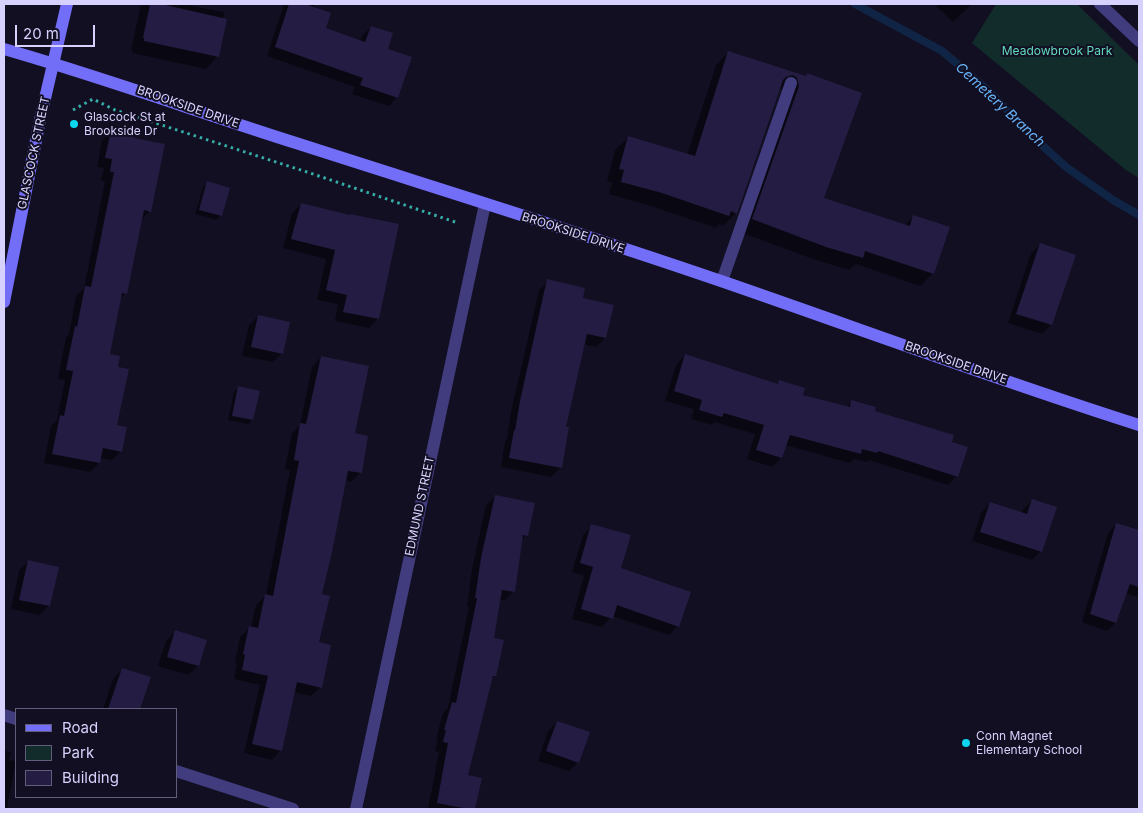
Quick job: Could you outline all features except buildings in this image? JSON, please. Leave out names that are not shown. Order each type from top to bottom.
[{"type":"street","name":"GLASCOCK STREET","points":[[4,302],[40,120],[67,4]]},
{"type":"street","points":[[1100,4],[1139,41]]},
{"type":"street","name":"BROOKSIDE DRIVE","points":[[4,49],[101,78],[722,281],[1054,398],[1139,424]]},
{"type":"street","points":[[722,281],[791,83]]},
{"type":"street","name":"EDMUND STREET","points":[[356,809],[485,204]]},
{"type":"street","points":[[178,772],[293,809]]},
{"type":"path","points":[[73,110],[93,99],[115,110],[458,223]]},
{"type":"green space","name":"Meadowbrook Park","points":[[996,4],[1077,4],[1139,65],[1139,178],[1126,170],[972,43]]},
{"type":"waterway","name":"Cemetery Branch","points":[[855,4],[942,51],[988,90],[1033,137],[1066,167],[1113,200],[1139,215]]},
{"type":"place","name":"Glascock St at Brookside Dr","points":[[74,124]]},
{"type":"place","name":"Conn Magnet Elementary School","points":[[966,743]]}]
